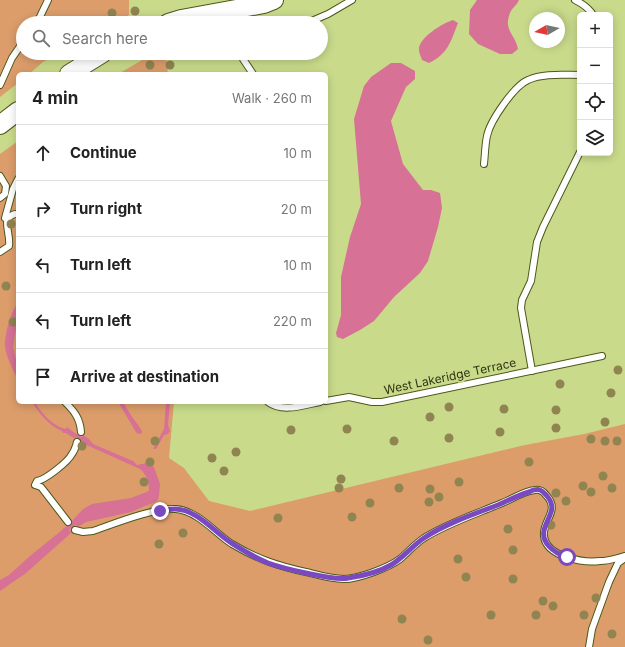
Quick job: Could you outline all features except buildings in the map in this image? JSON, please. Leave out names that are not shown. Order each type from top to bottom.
[{"type":"street","points":[[233,16],[266,1]]},
{"type":"street","points":[[72,72],[92,60]]},
{"type":"street","points":[[0,125],[16,113]]},
{"type":"lane","points":[[40,16],[48,0]]},
{"type":"lane","points":[[324,16],[352,0]]},
{"type":"lane","points":[[575,0],[583,4],[592,12]]},
{"type":"lane","points":[[0,85],[8,65],[16,53]]},
{"type":"lane","points":[[244,60],[252,72]]},
{"type":"lane","points":[[484,164],[487,135],[491,124],[518,87],[527,80],[538,76],[577,75]]},
{"type":"lane","points":[[532,370],[521,308],[522,300],[531,281],[537,242],[578,156]]},
{"type":"lane","points":[[0,176],[6,186],[3,196],[9,202],[16,215]]},
{"type":"lane","points":[[0,252],[9,246],[10,240],[5,224],[5,218],[16,183]]},
{"type":"lane","points":[[5,218],[7,216],[16,215]]},
{"type":"lane","name":"West Lakeridge Terrace","points":[[328,401],[349,397],[372,402],[382,402],[602,356]]},
{"type":"lane","points":[[67,404],[77,416],[81,425],[81,432]]},
{"type":"lane","points":[[272,404],[280,408],[290,408],[310,404]]},
{"type":"lane","points":[[68,522],[41,487],[35,485],[37,481],[42,480],[51,474],[72,454],[77,442]]},
{"type":"lane","points":[[75,530],[83,532],[93,531],[160,511],[175,509],[186,511],[201,520],[231,543],[269,563],[324,577],[345,579],[390,566],[424,538],[479,512],[528,492],[540,490],[545,493],[549,499],[552,508],[551,514],[544,528],[544,537],[551,549],[560,555],[587,561],[600,562],[625,557]]},
{"type":"lane","points":[[589,647],[592,629],[609,582],[618,563],[625,557]]},
{"type":"shaded area","points":[[0,0],[129,0],[129,15],[127,16],[16,16],[16,60],[47,60],[31,72],[16,72],[16,85],[0,97]]},
{"type":"shaded area","points":[[477,0],[519,0],[511,11],[508,19],[509,28],[518,49],[512,54],[500,54],[478,44],[469,34],[470,10]]},
{"type":"shaded area","points":[[453,20],[458,23],[451,41],[445,51],[429,63],[422,60],[419,50],[422,41],[443,24]]},
{"type":"shaded area","points":[[142,60],[166,60],[168,72],[121,72]]},
{"type":"shaded area","points":[[391,63],[401,63],[415,71],[415,79],[406,87],[391,121],[403,164],[423,190],[431,190],[440,193],[442,208],[428,261],[420,273],[394,297],[374,321],[343,339],[337,337],[336,333],[341,315],[341,277],[350,237],[361,204],[354,119],[364,86],[371,77]]},
{"type":"shaded area","points":[[16,142],[16,404],[174,404],[169,458],[184,468],[209,501],[250,511],[525,445],[584,434],[625,424],[625,647],[0,647],[0,154]]},
{"type":"shaded area","points":[[16,305],[16,331],[13,347],[16,360],[16,376],[10,364],[5,347],[7,331]]},
{"type":"shaded area","points":[[33,404],[36,404],[44,415],[52,422],[61,428],[66,429],[67,427],[77,435],[74,438],[66,433],[63,433],[41,415]]},
{"type":"shaded area","points":[[119,404],[124,404],[142,433],[138,434]]},
{"type":"shaded area","points":[[166,404],[170,404],[168,425],[170,431],[168,434],[164,435],[156,449],[153,449],[164,429]]},
{"type":"shaded area","points":[[83,435],[93,444],[133,461],[137,465],[147,463],[154,467],[160,484],[157,501],[131,512],[86,522],[78,527],[72,521],[83,509],[92,504],[131,498],[149,491],[147,479],[140,469],[80,442]]},
{"type":"shaded area","points":[[67,526],[71,533],[26,573],[0,591],[0,580],[9,575]]},
{"type":"waterway","points":[[71,433],[86,442]]},
{"type":"waterway","points":[[65,530],[79,520]]},
{"type":"route","points":[[160,511],[175,509],[186,511],[242,550],[269,563],[324,577],[345,579],[390,566],[424,538],[445,527],[528,492],[540,490],[545,493],[549,499],[552,508],[551,514],[544,528],[546,543],[551,549],[560,555],[567,557]]}]
